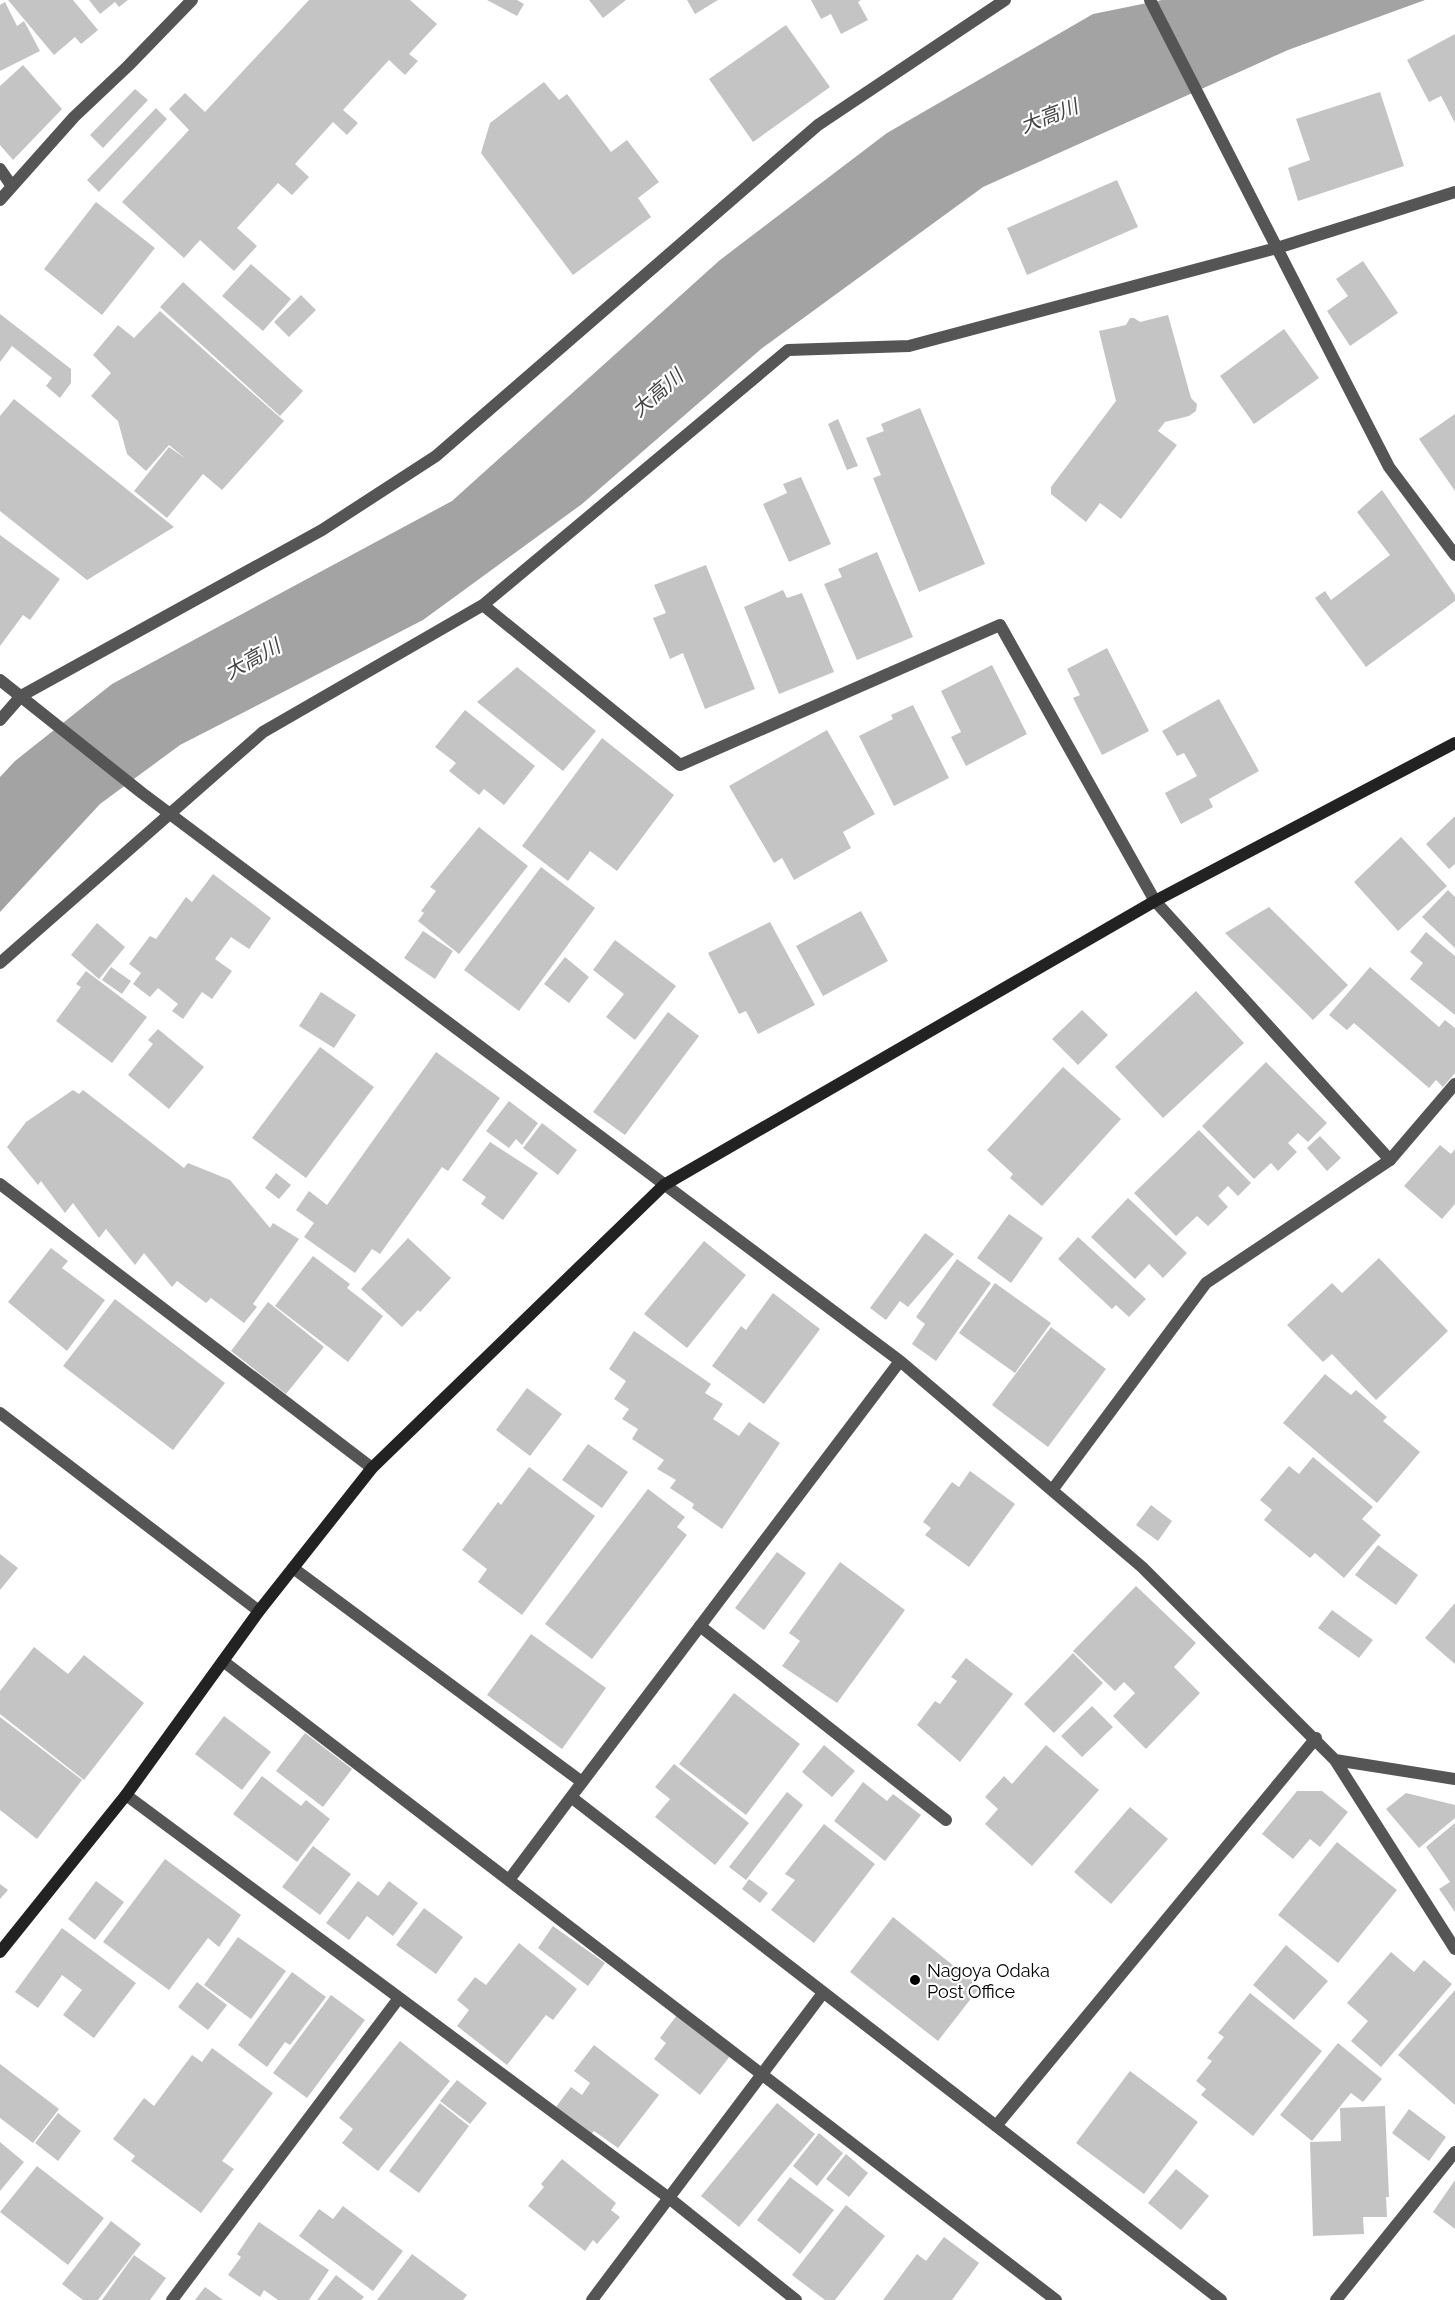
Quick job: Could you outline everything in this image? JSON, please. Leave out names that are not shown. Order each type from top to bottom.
[{"type":"street","points":[[0,200],[74,117],[128,66],[192,0]]},
{"type":"street","points":[[0,720],[21,696],[322,530],[436,456],[818,125],[1005,0]]},
{"type":"street","points":[[1150,0],[1206,105],[1389,467],[1455,555]]},
{"type":"street","points":[[0,169],[11,185]]},
{"type":"street","points":[[0,963],[264,732],[483,605],[788,350],[909,346],[1277,248],[1455,192]]},
{"type":"street","points":[[483,605],[680,765],[1000,625],[1155,901],[1390,1160]]},
{"type":"street","points":[[0,680],[142,793],[900,1361],[1142,1566],[1316,1738],[1335,1760],[1455,1948]]},
{"type":"street","points":[[0,1952],[126,1795],[259,1611],[372,1468],[664,1185],[1155,901],[1455,743]]},
{"type":"street","points":[[1053,1489],[1206,1283],[1390,1160],[1455,1084]]},
{"type":"street","points":[[0,1184],[372,1468]]},
{"type":"street","points":[[509,1880],[900,1361]]},
{"type":"street","points":[[0,1413],[259,1611]]},
{"type":"street","points":[[293,1568],[582,1782]]},
{"type":"street","points":[[700,1626],[946,1820]]},
{"type":"street","points":[[223,1661],[1056,2300]]},
{"type":"street","points":[[996,2126],[1316,1738]]},
{"type":"street","points":[[1335,1760],[1455,1779]]},
{"type":"street","points":[[126,1795],[669,2198],[796,2300]]},
{"type":"street","points":[[571,1797],[1221,2300]]},
{"type":"street","points":[[592,2300],[823,1993]]},
{"type":"street","points":[[172,2300],[399,1998]]},
{"type":"street","points":[[1336,2300],[1455,2152]]},
{"type":"water","name":"大高川","points":[[1162,0],[1425,0],[1288,50],[983,187],[761,349],[582,504],[423,620],[180,745],[100,804],[0,912],[0,777],[15,761],[112,684],[452,501],[720,260],[887,133],[1093,14]]},
{"type":"building","points":[[8,0],[73,0],[98,30],[81,44],[75,37],[54,55]]},
{"type":"building","points":[[89,0],[128,0],[119,7],[115,2],[100,14]]},
{"type":"building","points":[[309,0],[410,0],[437,24],[409,54],[418,61],[405,75],[389,60],[343,110],[358,123],[347,135],[333,122],[295,164],[309,177],[292,195],[278,183],[237,228],[257,246],[234,271],[200,240],[184,258],[122,202],[189,130],[169,109],[185,93],[205,112]]},
{"type":"building","points":[[487,0],[517,0],[524,4],[517,16]]},
{"type":"building","points":[[589,0],[626,0],[603,18]]},
{"type":"building","points":[[687,0],[718,0],[695,14]]},
{"type":"building","points":[[811,0],[861,0],[858,2],[868,20],[841,34],[831,14],[821,19]]},
{"type":"building","points":[[5,2],[17,26],[24,21],[40,51],[0,71],[0,5]]},
{"type":"building","points":[[786,25],[830,87],[753,142],[709,79]]},
{"type":"building","points":[[1455,34],[1455,123],[1441,96],[1429,102],[1407,60]]},
{"type":"building","points":[[23,65],[62,109],[13,160],[0,145],[0,86]]},
{"type":"building","points":[[544,82],[559,100],[567,94],[611,152],[627,140],[659,182],[638,198],[651,217],[573,275],[481,153],[490,123]]},
{"type":"building","points":[[135,89],[148,100],[103,148],[90,135]]},
{"type":"building","points":[[1380,92],[1404,166],[1298,201],[1288,168],[1310,160],[1296,119]]},
{"type":"building","points":[[156,108],[167,119],[99,192],[87,180]]},
{"type":"building","points":[[1117,180],[1138,227],[1027,275],[1007,228]]},
{"type":"building","points":[[96,202],[155,248],[102,315],[44,269]]},
{"type":"building","points":[[1363,261],[1398,313],[1350,346],[1327,311],[1348,296],[1336,279]]},
{"type":"building","points":[[251,264],[291,299],[263,331],[222,296]]},
{"type":"building","points":[[183,282],[303,391],[280,416],[160,307]]},
{"type":"building","points":[[301,295],[316,310],[289,337],[274,322]]},
{"type":"building","points":[[160,311],[284,421],[222,490],[203,474],[167,518],[134,491],[169,447],[186,459],[169,445],[146,471],[127,454],[118,421],[91,396],[111,373],[93,355],[118,325],[134,338]]},
{"type":"building","points":[[0,314],[71,369],[71,383],[60,398],[46,386],[52,378],[12,346],[0,362]]},
{"type":"building","points":[[1168,315],[1191,398],[1197,404],[1196,411],[1189,416],[1165,422],[1158,431],[1177,445],[1121,519],[1100,503],[1086,522],[1051,494],[1051,487],[1116,401],[1099,331],[1126,325],[1130,318],[1140,322]]},
{"type":"building","points":[[1284,329],[1319,378],[1254,424],[1220,376]]},
{"type":"building","points":[[14,399],[174,527],[87,580],[0,511],[0,416]]},
{"type":"building","points":[[920,408],[985,564],[919,592],[873,478],[881,475],[866,438],[884,431],[881,424]]},
{"type":"building","points":[[1455,414],[1455,491],[1419,439]]},
{"type":"building","points":[[838,419],[858,466],[847,470],[828,424]]},
{"type":"building","points":[[801,477],[831,544],[789,562],[763,504],[787,493],[783,484]]},
{"type":"building","points":[[1382,490],[1455,595],[1455,601],[1366,667],[1315,598],[1325,591],[1331,600],[1390,555],[1357,512]]},
{"type":"building","points":[[0,535],[60,579],[30,620],[23,615],[0,646]]},
{"type":"building","points":[[877,552],[913,637],[857,660],[824,584],[842,577],[838,569]]},
{"type":"building","points":[[706,565],[755,689],[705,709],[683,653],[670,659],[653,618],[666,613],[654,585]]},
{"type":"building","points":[[783,590],[787,598],[802,593],[834,672],[779,694],[744,607]]},
{"type":"building","points":[[1107,648],[1149,731],[1102,755],[1073,698],[1080,695],[1067,669]]},
{"type":"building","points":[[992,665],[1027,734],[966,766],[951,737],[961,732],[941,691]]},
{"type":"building","points":[[517,667],[596,731],[563,771],[477,702]]},
{"type":"building","points":[[1219,699],[1259,771],[1209,799],[1213,807],[1181,824],[1165,793],[1197,776],[1184,753],[1177,756],[1162,731]]},
{"type":"building","points":[[913,705],[949,778],[894,806],[859,736],[893,719],[891,715]]},
{"type":"building","points":[[465,710],[535,766],[504,805],[484,789],[479,795],[449,771],[456,763],[435,747]]},
{"type":"building","points":[[827,730],[875,814],[843,832],[851,848],[794,880],[782,858],[774,863],[729,786]]},
{"type":"building","points":[[602,738],[674,795],[617,871],[590,851],[568,881],[522,846]]},
{"type":"building","points":[[1455,816],[1455,864],[1449,869],[1426,844]]},
{"type":"building","points":[[479,827],[528,866],[459,954],[418,921],[424,913],[421,911],[436,891],[430,887]]},
{"type":"building","points":[[1401,837],[1447,886],[1398,931],[1354,882]]},
{"type":"building","points":[[541,867],[595,908],[519,1011],[464,970]]},
{"type":"building","points":[[213,874],[271,918],[249,949],[231,937],[215,959],[232,971],[212,999],[202,992],[183,1019],[172,1011],[178,1004],[158,988],[150,997],[133,984],[141,973],[129,964],[150,936],[156,939],[186,897],[192,902]]},
{"type":"building","points":[[1448,890],[1455,897],[1455,948],[1422,917]]},
{"type":"building","points":[[1269,907],[1348,985],[1313,1020],[1225,933]]},
{"type":"building","points":[[861,911],[888,961],[823,996],[796,946]]},
{"type":"building","points":[[770,922],[815,1005],[758,1034],[746,1011],[739,1014],[708,953]]},
{"type":"building","points":[[97,923],[125,947],[99,979],[71,955]]},
{"type":"building","points":[[423,931],[453,951],[435,979],[404,958]]},
{"type":"building","points":[[1426,932],[1455,956],[1455,1015],[1410,979],[1423,963],[1410,952]]},
{"type":"building","points":[[615,940],[676,986],[635,1040],[606,1017],[624,994],[593,970]]},
{"type":"building","points":[[565,957],[589,977],[569,1003],[544,984]]},
{"type":"building","points":[[111,967],[131,981],[122,994],[102,980]]},
{"type":"building","points":[[1370,967],[1439,1027],[1445,1020],[1455,1028],[1455,1073],[1443,1087],[1436,1080],[1429,1088],[1354,1023],[1347,1030],[1329,1015]]},
{"type":"building","points":[[86,971],[147,1017],[112,1063],[56,1021],[81,987],[76,984]]},
{"type":"building","points":[[1196,991],[1244,1043],[1163,1118],[1115,1067]]},
{"type":"building","points":[[321,992],[356,1015],[334,1048],[299,1026]]},
{"type":"building","points":[[1082,1010],[1108,1035],[1078,1065],[1052,1039]]},
{"type":"building","points":[[668,1012],[699,1036],[625,1135],[593,1112]]},
{"type":"building","points":[[158,1029],[204,1067],[169,1109],[128,1075],[153,1044],[148,1040]]},
{"type":"building","points":[[320,1047],[374,1087],[306,1178],[252,1138]]},
{"type":"building","points":[[436,1052],[500,1098],[448,1171],[442,1167],[380,1254],[372,1249],[355,1273],[304,1237],[314,1223],[296,1210],[309,1191],[327,1205]]},
{"type":"building","points":[[1266,1062],[1327,1123],[1308,1142],[1298,1133],[1288,1143],[1297,1152],[1278,1171],[1271,1163],[1254,1179],[1202,1126]]},
{"type":"building","points":[[1063,1067],[1121,1119],[1042,1206],[1010,1178],[1013,1174],[987,1150]]},
{"type":"building","points":[[73,1090],[79,1094],[83,1090],[184,1168],[188,1163],[230,1180],[270,1228],[273,1223],[299,1239],[253,1304],[257,1307],[244,1323],[211,1298],[206,1303],[177,1281],[172,1287],[144,1253],[135,1265],[106,1229],[99,1238],[73,1203],[65,1213],[41,1181],[38,1185],[7,1147],[26,1122]]},
{"type":"building","points":[[509,1101],[538,1123],[522,1145],[516,1139],[509,1148],[486,1131]]},
{"type":"building","points":[[542,1123],[577,1150],[558,1175],[523,1148]]},
{"type":"building","points":[[1199,1130],[1251,1183],[1238,1196],[1228,1186],[1218,1196],[1228,1207],[1208,1226],[1197,1216],[1176,1236],[1134,1193]]},
{"type":"building","points":[[1320,1136],[1341,1158],[1327,1171],[1307,1148]]},
{"type":"building","points":[[490,1142],[538,1173],[503,1220],[481,1204],[486,1197],[462,1180]]},
{"type":"building","points":[[1440,1145],[1451,1154],[1455,1149],[1455,1204],[1442,1219],[1404,1186]]},
{"type":"building","points":[[276,1173],[291,1185],[279,1199],[265,1188]]},
{"type":"building","points":[[1128,1198],[1187,1253],[1163,1278],[1149,1264],[1135,1279],[1091,1237]]},
{"type":"building","points":[[1009,1214],[1043,1238],[1011,1283],[977,1258]]},
{"type":"building","points":[[925,1233],[954,1254],[908,1307],[900,1301],[886,1320],[870,1308]]},
{"type":"building","points":[[1078,1237],[1146,1299],[1129,1317],[1116,1305],[1112,1309],[1058,1259]]},
{"type":"building","points":[[408,1238],[451,1278],[420,1312],[418,1310],[402,1327],[361,1289]]},
{"type":"building","points":[[704,1241],[746,1275],[687,1348],[644,1314]]},
{"type":"building","points":[[51,1248],[68,1261],[62,1268],[105,1300],[67,1351],[8,1302]]},
{"type":"building","points":[[313,1256],[350,1284],[347,1288],[383,1316],[348,1362],[275,1306]]},
{"type":"building","points":[[1379,1258],[1448,1331],[1376,1400],[1332,1354],[1323,1362],[1287,1325],[1332,1283],[1342,1293]]},
{"type":"building","points":[[957,1259],[991,1283],[936,1361],[912,1344],[925,1324],[916,1317]]},
{"type":"building","points":[[995,1283],[1051,1323],[1015,1373],[959,1333]]},
{"type":"building","points":[[773,1293],[820,1329],[764,1404],[712,1366],[741,1326],[746,1330]]},
{"type":"building","points":[[115,1299],[225,1383],[173,1450],[63,1366]]},
{"type":"building","points":[[268,1302],[324,1347],[286,1394],[231,1351]]},
{"type":"building","points":[[1051,1327],[1106,1369],[1048,1447],[992,1405]]},
{"type":"building","points":[[634,1331],[711,1384],[705,1393],[723,1404],[713,1419],[739,1436],[749,1422],[780,1443],[722,1529],[692,1508],[694,1504],[670,1488],[676,1480],[657,1469],[664,1460],[632,1439],[638,1429],[622,1419],[629,1409],[614,1399],[626,1381],[609,1369]]},
{"type":"building","points":[[1325,1374],[1351,1395],[1356,1390],[1387,1417],[1383,1421],[1420,1452],[1377,1503],[1283,1423]]},
{"type":"building","points":[[527,1388],[562,1414],[530,1456],[496,1430]]},
{"type":"building","points":[[588,1444],[628,1472],[602,1508],[562,1480]]},
{"type":"building","points":[[1313,1457],[1373,1507],[1362,1519],[1381,1535],[1344,1578],[1315,1553],[1310,1558],[1264,1520],[1272,1510],[1260,1500],[1289,1466],[1299,1474]]},
{"type":"building","points":[[529,1467],[595,1516],[522,1615],[478,1582],[487,1569],[462,1550],[498,1502],[501,1505]]},
{"type":"building","points":[[970,1471],[1015,1504],[969,1567],[925,1535],[931,1528],[923,1522],[952,1482],[959,1487]]},
{"type":"building","points":[[648,1489],[685,1517],[677,1527],[687,1535],[592,1659],[545,1624]]},
{"type":"building","points":[[1151,1505],[1172,1521],[1158,1541],[1136,1525]]},
{"type":"building","points":[[1378,1545],[1418,1575],[1396,1605],[1355,1575]]},
{"type":"building","points":[[777,1552],[806,1573],[764,1630],[735,1608]]},
{"type":"building","points":[[0,1554],[18,1568],[0,1590]]},
{"type":"building","points":[[840,1562],[905,1610],[837,1703],[782,1666],[800,1641],[789,1633]]},
{"type":"building","points":[[1136,1586],[1196,1643],[1174,1667],[1200,1693],[1146,1749],[1113,1716],[1135,1693],[1124,1682],[1115,1691],[1073,1651]]},
{"type":"building","points":[[1455,1603],[1455,1664],[1425,1638]]},
{"type":"building","points":[[1332,1610],[1373,1640],[1359,1658],[1318,1628]]},
{"type":"building","points":[[531,1634],[606,1688],[562,1749],[487,1695]]},
{"type":"building","points":[[34,1647],[68,1674],[84,1655],[144,1703],[84,1780],[0,1714],[0,1691]]},
{"type":"building","points":[[1073,1653],[1103,1683],[1054,1733],[1024,1704]]},
{"type":"building","points":[[966,1658],[1013,1694],[960,1762],[917,1725],[935,1701],[940,1704],[957,1681],[951,1677]]},
{"type":"building","points":[[734,1693],[800,1744],[746,1815],[679,1764]]},
{"type":"building","points":[[1092,1706],[1113,1727],[1082,1757],[1061,1736]]},
{"type":"building","points":[[224,1716],[271,1752],[242,1790],[195,1754]]},
{"type":"building","points":[[0,1717],[82,1780],[37,1839],[0,1810]]},
{"type":"building","points":[[305,1733],[352,1769],[323,1807],[276,1771]]},
{"type":"building","points":[[824,1745],[855,1771],[832,1797],[802,1772]]},
{"type":"building","points":[[1046,1745],[1099,1790],[1032,1866],[985,1824],[998,1809],[985,1797],[1004,1776],[1012,1784]]},
{"type":"building","points":[[674,1764],[749,1823],[715,1865],[655,1817],[670,1799],[655,1787]]},
{"type":"building","points":[[262,1776],[301,1806],[306,1800],[330,1819],[297,1862],[233,1814]]},
{"type":"building","points":[[863,1782],[887,1801],[893,1794],[921,1815],[885,1861],[834,1821]]},
{"type":"building","points":[[1297,1791],[1322,1791],[1348,1812],[1320,1847],[1310,1839],[1293,1859],[1262,1834]]},
{"type":"building","points":[[787,1792],[803,1805],[746,1880],[729,1867]]},
{"type":"building","points":[[1406,1793],[1455,1805],[1455,1818],[1419,1848],[1386,1809]]},
{"type":"building","points":[[1130,1807],[1168,1839],[1111,1904],[1074,1872]]},
{"type":"building","points":[[1455,1823],[1455,1912],[1439,1889],[1450,1882],[1426,1847]]},
{"type":"building","points":[[824,1824],[875,1864],[814,1943],[771,1910],[795,1880],[785,1874]]},
{"type":"building","points":[[1337,1842],[1397,1890],[1338,1963],[1278,1915]]},
{"type":"building","points":[[313,1846],[351,1874],[320,1915],[282,1887]]},
{"type":"building","points":[[165,1859],[241,1915],[219,1947],[208,1938],[169,1990],[103,1942]]},
{"type":"building","points":[[749,1879],[768,1893],[760,1903],[742,1889]]},
{"type":"building","points":[[96,1881],[124,1902],[95,1940],[68,1919]]},
{"type":"building","points":[[358,1881],[378,1896],[389,1881],[418,1903],[393,1936],[367,1916],[349,1940],[326,1923]]},
{"type":"building","points":[[0,1884],[8,1890],[0,1899]]},
{"type":"building","points":[[424,1908],[463,1937],[436,1974],[396,1945]]},
{"type":"building","points":[[893,1917],[980,1987],[938,2041],[850,1972]]},
{"type":"building","points":[[553,1926],[605,1963],[588,1986],[538,1948]]},
{"type":"building","points":[[62,1928],[136,1983],[94,2038],[63,2015],[82,1990],[62,1975],[38,2008],[15,1992]]},
{"type":"building","points":[[238,1937],[286,1971],[251,2019],[204,1985]]},
{"type":"building","points":[[519,1943],[577,1989],[553,2020],[546,2015],[507,2065],[457,2026],[469,2010],[457,2000],[475,1977],[486,1985]]},
{"type":"building","points":[[1286,1945],[1328,1981],[1294,2020],[1253,1985]]},
{"type":"building","points":[[1391,1952],[1414,1972],[1424,1960],[1452,1984],[1381,2067],[1351,2041],[1368,2021],[1347,2003]]},
{"type":"building","points":[[292,1972],[326,1997],[290,2045],[285,2042],[267,2067],[238,2045]]},
{"type":"building","points":[[197,1982],[227,2005],[208,2030],[178,2007]]},
{"type":"building","points":[[1455,1990],[1455,2105],[1398,2055]]},
{"type":"building","points":[[1250,1993],[1322,2051],[1253,2136],[1201,2095],[1206,2089],[1196,2081],[1212,2061],[1207,2058],[1224,2037],[1218,2033]]},
{"type":"building","points":[[331,1995],[365,2020],[307,2098],[273,2073]]},
{"type":"building","points":[[677,2015],[730,2056],[700,2095],[654,2059],[666,2043],[660,2038]]},
{"type":"building","points":[[400,2041],[450,2081],[378,2171],[342,2143],[353,2129],[339,2118]]},
{"type":"building","points":[[1338,2043],[1382,2079],[1363,2102],[1351,2093],[1312,2141],[1280,2115]]},
{"type":"building","points":[[594,2045],[659,2095],[618,2148],[594,2131],[591,2134],[556,2107],[571,2087],[582,2095],[590,2083],[574,2071]]},
{"type":"building","points":[[212,2048],[273,2093],[222,2161],[234,2169],[201,2213],[131,2161],[135,2156],[113,2139],[144,2098],[154,2106],[192,2055],[202,2062]]},
{"type":"building","points":[[0,2064],[59,2109],[33,2143],[0,2118]]},
{"type":"building","points":[[1130,2071],[1198,2122],[1144,2194],[1076,2143]]},
{"type":"building","points":[[457,2080],[487,2103],[470,2124],[440,2101]]},
{"type":"building","points":[[440,2103],[469,2126],[419,2193],[389,2171]]},
{"type":"building","points":[[777,2103],[815,2134],[739,2227],[701,2196]]},
{"type":"building","points":[[1385,2106],[1389,2197],[1386,2197],[1387,2217],[1363,2217],[1364,2234],[1313,2236],[1310,2142],[1341,2141],[1340,2108]]},
{"type":"building","points":[[1409,2109],[1446,2137],[1429,2161],[1392,2133]]},
{"type":"building","points":[[58,2113],[81,2131],[58,2161],[35,2143]]},
{"type":"building","points":[[819,2133],[843,2153],[817,2186],[793,2166]]},
{"type":"building","points":[[0,2142],[24,2162],[0,2191]]},
{"type":"building","points":[[846,2154],[868,2173],[849,2197],[826,2179]]},
{"type":"building","points":[[562,2159],[616,2203],[611,2210],[620,2217],[597,2244],[593,2240],[585,2251],[528,2206],[544,2187],[541,2184]]},
{"type":"building","points":[[37,2166],[104,2218],[68,2265],[0,2212]]},
{"type":"building","points":[[1176,2169],[1209,2196],[1181,2230],[1148,2203]]},
{"type":"building","points":[[790,2177],[834,2210],[800,2254],[757,2220]]},
{"type":"building","points":[[1455,2180],[1455,2229],[1433,2212]]},
{"type":"building","points":[[846,2205],[885,2236],[835,2300],[825,2300],[792,2275]]},
{"type":"building","points":[[343,2206],[403,2251],[373,2291],[299,2236],[319,2209],[333,2219]]},
{"type":"building","points":[[111,2221],[141,2244],[98,2300],[83,2300],[62,2284]]},
{"type":"building","points":[[259,2222],[329,2270],[309,2300],[278,2300],[264,2290],[260,2297],[228,2275],[241,2257],[237,2254]]},
{"type":"building","points":[[944,2237],[979,2263],[952,2300],[883,2300],[917,2254],[926,2261]]},
{"type":"building","points":[[412,2254],[467,2295],[463,2300],[377,2300]]},
{"type":"building","points":[[134,2255],[166,2278],[150,2300],[102,2300]]},
{"type":"building","points":[[336,2275],[364,2297],[361,2300],[317,2300]]},
{"type":"building","points":[[205,2287],[223,2300],[195,2300]]},
{"type":"place","name":"Nagoya Odaka Post Office","points":[[915,1980]]}]
